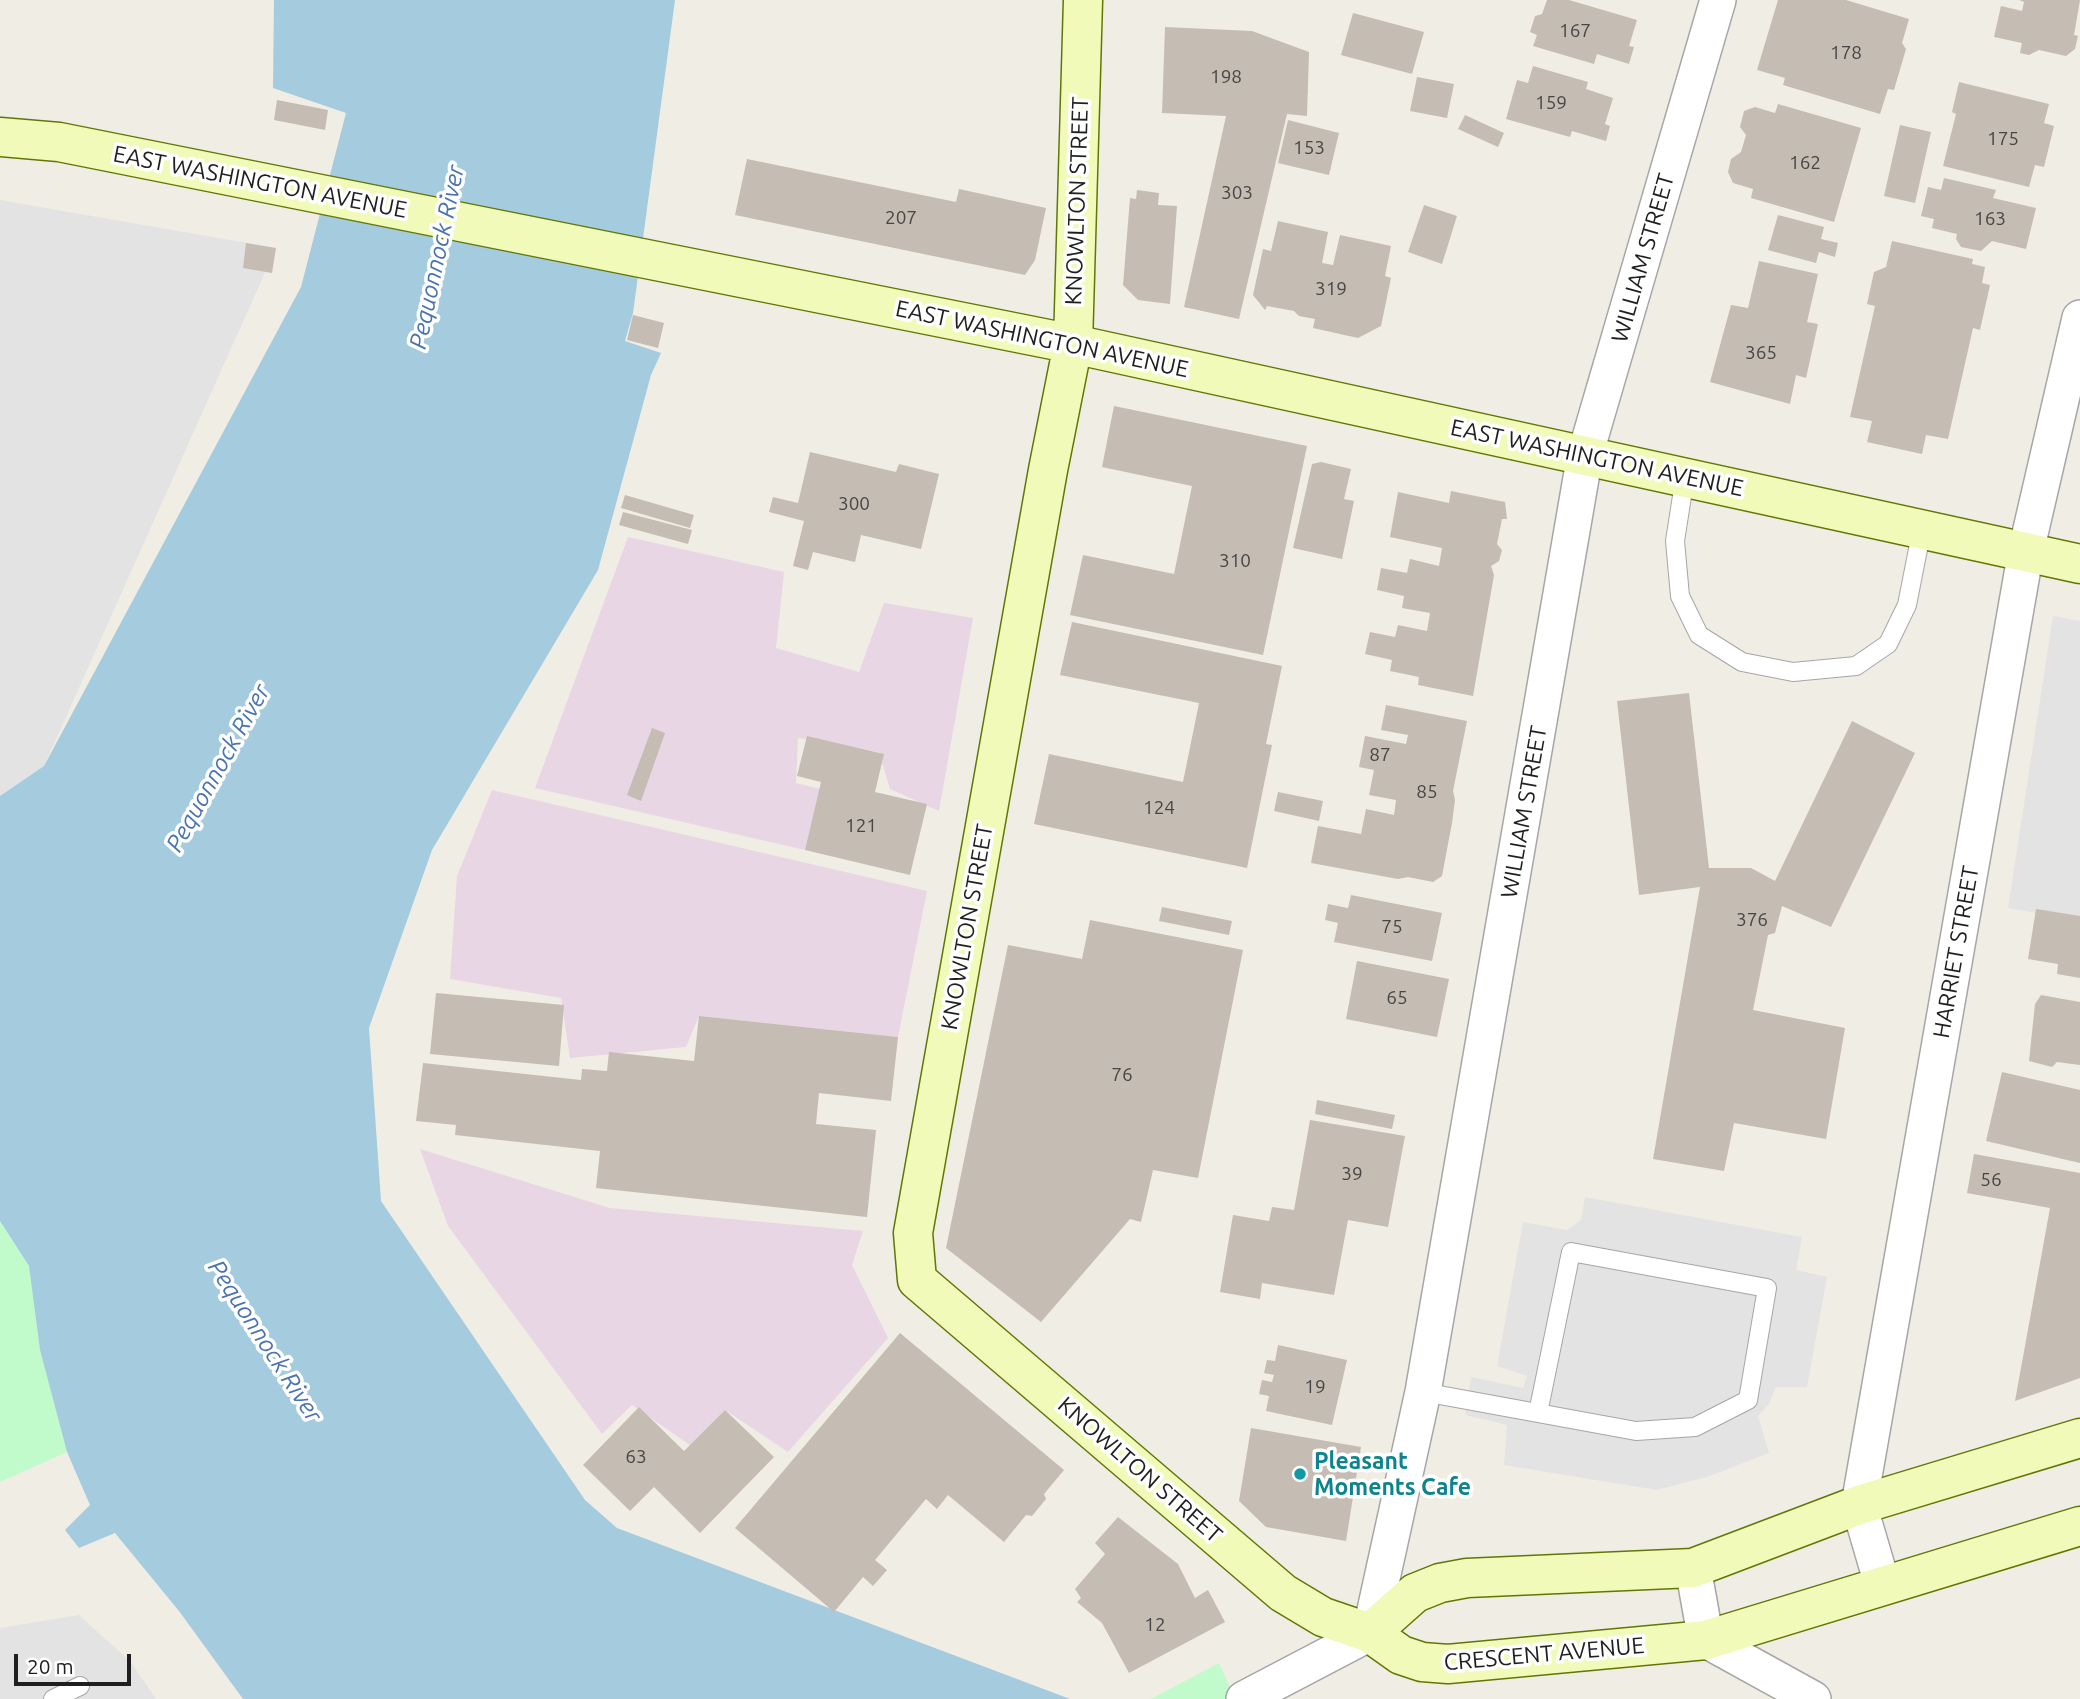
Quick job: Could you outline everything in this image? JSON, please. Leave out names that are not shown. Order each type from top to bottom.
[{"type":"main road","name":"KNOWLTON STREET","points":[[1083,0],[1073,344],[1040,511],[913,1233],[917,1280],[1283,1593],[1323,1617],[1370,1633]]},
{"type":"main road","name":"EAST WASHINGTON AVENUE","points":[[0,137],[59,142],[1073,344],[2080,564]]},
{"type":"main road","points":[[1370,1633],[1415,1593],[1440,1583],[1467,1578],[1693,1568],[1859,1505],[2080,1438]]},
{"type":"main road","name":"CRESCENT AVENUE","points":[[1370,1633],[1401,1655],[1422,1662],[1448,1664],[1706,1640],[2080,1526]]},
{"type":"street","name":"WILLIAM STREET","points":[[1370,1633],[1423,1392],[1585,456],[1718,0]]},
{"type":"street","name":"HARRIET STREET","points":[[1883,1587],[1859,1505],[2026,551],[2080,318]]},
{"type":"street","points":[[1693,1568],[1706,1640],[1813,1699]]},
{"type":"street","points":[[1244,1699],[1370,1633]]},
{"type":"lane","points":[[1685,477],[1675,541],[1680,597],[1699,635],[1742,662],[1793,671],[1856,666],[1888,644],[1907,605],[1922,529]]},
{"type":"lane","points":[[1423,1392],[1636,1432],[1695,1427],[1748,1400],[1766,1288],[1571,1252],[1538,1413]]},
{"type":"lane","points":[[53,1699],[80,1686]]},
{"type":"shaded area","points":[[0,200],[276,248],[44,766],[0,796]]},
{"type":"shaded area","points":[[628,537],[784,572],[776,648],[859,672],[884,603],[973,618],[939,811],[890,789],[879,752],[798,738],[796,783],[820,789],[805,850],[535,788]]},
{"type":"shaded area","points":[[2053,616],[2080,621],[2080,921],[2008,908]]},
{"type":"shaded area","points":[[492,790],[927,891],[898,1037],[699,1016],[686,1047],[570,1058],[561,998],[450,979],[457,876]]},
{"type":"shaded area","points":[[420,1149],[610,1208],[863,1231],[852,1265],[888,1338],[788,1452],[725,1410],[690,1445],[632,1405],[602,1434],[448,1226]]},
{"type":"shaded area","points":[[1585,1197],[1802,1237],[1796,1270],[1827,1277],[1807,1387],[1776,1387],[1769,1404],[1758,1416],[1769,1453],[1710,1476],[1657,1490],[1504,1465],[1507,1425],[1465,1415],[1471,1377],[1523,1388],[1527,1376],[1497,1366],[1523,1222],[1567,1230],[1581,1220]]},
{"type":"shaded area","points":[[79,1615],[130,1661],[156,1699],[0,1699],[0,1628]]},
{"type":"green space","points":[[0,1221],[29,1266],[40,1350],[67,1452],[0,1482]]},
{"type":"green space","points":[[1219,1663],[1235,1699],[1151,1699]]},
{"type":"water","name":"Pequonnock River","points":[[274,0],[675,0],[633,313],[625,341],[661,353],[651,375],[598,570],[432,850],[369,1028],[381,1201],[585,1500],[617,1528],[1070,1699],[243,1699],[179,1611],[115,1533],[79,1548],[65,1530],[90,1505],[67,1452],[40,1350],[29,1266],[0,1221],[0,796],[44,766],[301,287],[346,113],[273,88]]},
{"type":"building","points":[[1547,0],[1569,0],[1637,20],[1629,46],[1634,47],[1629,64],[1597,54],[1594,64],[1533,46],[1537,35],[1530,32],[1535,16],[1542,14]]},
{"type":"building","points":[[1778,0],[1846,0],[1909,19],[1902,43],[1906,49],[1894,90],[1888,89],[1880,114],[1783,85],[1785,78],[1757,70]]},
{"type":"building","points":[[2019,0],[2080,0],[2074,35],[2078,36],[2075,49],[2066,56],[2039,50],[2029,55],[2020,53],[2022,43],[1994,37],[2001,6],[2022,11],[2024,2]]},
{"type":"building","points":[[1353,13],[1424,32],[1412,74],[1341,55]]},
{"type":"building","points":[[1165,27],[1252,31],[1309,52],[1307,116],[1287,114],[1239,319],[1184,307],[1226,116],[1162,113]]},
{"type":"building","points":[[1533,66],[1588,82],[1586,89],[1613,98],[1605,124],[1610,126],[1606,141],[1572,131],[1570,137],[1506,119],[1517,80],[1528,83]]},
{"type":"building","points":[[1417,77],[1454,84],[1447,118],[1410,111]]},
{"type":"building","points":[[1959,82],[2049,104],[2044,123],[2054,126],[2044,167],[2035,165],[2029,187],[1943,166],[1956,114],[1952,112]]},
{"type":"building","points":[[277,100],[328,110],[325,130],[274,120]]},
{"type":"building","points":[[1778,104],[1861,128],[1834,222],[1751,198],[1753,189],[1733,183],[1728,172],[1731,159],[1741,152],[1746,135],[1740,127],[1744,111],[1755,107],[1775,113]]},
{"type":"building","points":[[1465,115],[1504,133],[1498,147],[1458,129]]},
{"type":"building","points":[[1288,120],[1339,133],[1329,175],[1278,163]]},
{"type":"building","points":[[1900,125],[1931,132],[1915,203],[1884,196]]},
{"type":"building","points":[[747,159],[956,202],[959,189],[1046,208],[1035,260],[1025,275],[735,215]]},
{"type":"building","points":[[1944,178],[1996,190],[1993,198],[2036,208],[2026,249],[1992,241],[1981,251],[1961,247],[1956,239],[1957,234],[1932,228],[1934,219],[1921,216],[1928,187],[1941,190]]},
{"type":"building","points":[[1137,190],[1159,193],[1158,205],[1177,206],[1170,304],[1138,300],[1123,285],[1130,198],[1136,199]]},
{"type":"building","points":[[1424,205],[1457,216],[1442,264],[1408,252]]},
{"type":"building","points":[[1778,215],[1824,227],[1821,239],[1838,243],[1835,257],[1819,252],[1816,263],[1768,250]]},
{"type":"building","points":[[1278,221],[1328,232],[1322,263],[1333,265],[1340,235],[1391,246],[1385,276],[1391,278],[1381,326],[1358,338],[1313,328],[1315,319],[1299,316],[1294,311],[1267,306],[1265,310],[1253,295],[1263,249],[1271,251]]},
{"type":"building","points":[[1892,241],[1973,259],[1972,264],[1985,267],[1982,283],[1990,285],[1980,330],[1973,328],[1948,439],[1926,435],[1922,454],[1867,442],[1872,421],[1850,417],[1875,306],[1867,304],[1874,272],[1886,267]]},
{"type":"building","points":[[246,243],[276,248],[272,273],[243,268]]},
{"type":"building","points":[[1759,261],[1818,274],[1807,322],[1818,324],[1806,378],[1796,375],[1790,404],[1710,382],[1731,305],[1748,308]]},
{"type":"building","points":[[633,315],[664,323],[658,348],[627,340]]},
{"type":"building","points":[[1114,406],[1307,446],[1263,655],[1070,615],[1083,555],[1174,574],[1192,486],[1102,467]]},
{"type":"building","points":[[810,452],[896,472],[899,464],[939,474],[921,549],[861,535],[855,562],[813,552],[808,570],[793,566],[804,521],[769,512],[773,497],[798,503]]},
{"type":"building","points":[[1321,462],[1351,469],[1344,499],[1354,501],[1342,559],[1293,548],[1312,464]]},
{"type":"building","points":[[1451,491],[1505,502],[1507,519],[1502,519],[1497,544],[1502,550],[1499,561],[1491,566],[1494,575],[1473,696],[1418,685],[1419,677],[1390,671],[1392,660],[1365,654],[1370,632],[1395,637],[1398,625],[1427,631],[1430,613],[1402,608],[1404,596],[1377,590],[1381,568],[1407,573],[1410,559],[1439,566],[1442,548],[1390,537],[1398,492],[1449,503]]},
{"type":"building","points":[[625,495],[694,515],[690,528],[621,508]]},
{"type":"building","points":[[623,512],[692,530],[688,544],[619,525]]},
{"type":"building","points":[[1072,622],[1282,666],[1266,744],[1272,745],[1247,868],[1034,824],[1049,754],[1183,782],[1199,703],[1060,675]]},
{"type":"building","points":[[1689,693],[1709,868],[1751,868],[1775,881],[1852,721],[1915,753],[1831,927],[1782,906],[1775,933],[1768,935],[1753,1010],[1845,1028],[1826,1139],[1734,1123],[1724,1171],[1653,1159],[1700,887],[1639,895],[1617,701]]},
{"type":"building","points":[[1386,705],[1467,721],[1453,791],[1455,800],[1442,876],[1433,882],[1408,877],[1398,879],[1311,863],[1318,826],[1361,834],[1366,809],[1394,815],[1396,800],[1369,795],[1374,770],[1359,767],[1365,736],[1406,744],[1408,735],[1381,730]]},
{"type":"building","points":[[652,728],[665,733],[641,801],[627,795]]},
{"type":"building","points":[[807,736],[884,754],[875,792],[927,804],[910,875],[805,850],[821,782],[797,776]]},
{"type":"building","points":[[1278,792],[1323,801],[1319,821],[1274,811]]},
{"type":"building","points":[[1351,895],[1442,913],[1432,961],[1334,942],[1338,923],[1325,920],[1328,904],[1348,908]]},
{"type":"building","points":[[1162,907],[1232,921],[1229,935],[1159,921]]},
{"type":"building","points":[[2036,909],[2080,916],[2080,978],[2057,974],[2058,964],[2028,959]]},
{"type":"building","points":[[1090,920],[1243,950],[1198,1178],[1153,1170],[1141,1222],[1130,1219],[1041,1322],[946,1248],[1008,945],[1082,959]]},
{"type":"building","points":[[1357,961],[1449,979],[1437,1037],[1346,1019]]},
{"type":"building","points":[[436,993],[564,1005],[559,1066],[430,1054]]},
{"type":"building","points":[[2041,995],[2080,1002],[2080,1065],[2057,1062],[2052,1067],[2029,1061],[2035,1004]]},
{"type":"building","points":[[699,1016],[898,1037],[891,1101],[819,1093],[816,1124],[876,1130],[867,1217],[596,1188],[600,1151],[455,1135],[456,1125],[416,1121],[423,1063],[581,1080],[582,1069],[607,1071],[609,1052],[694,1061]]},
{"type":"building","points":[[2002,1072],[2080,1090],[2080,1163],[1986,1141]]},
{"type":"building","points":[[1317,1100],[1395,1115],[1392,1129],[1315,1114]]},
{"type":"building","points":[[1310,1120],[1405,1136],[1388,1227],[1348,1220],[1334,1295],[1262,1283],[1260,1299],[1220,1292],[1233,1215],[1269,1221],[1272,1207],[1294,1210]]},
{"type":"building","points":[[1974,1154],[2080,1173],[2080,1378],[2015,1401],[2050,1208],[1967,1193]]},
{"type":"building","points":[[900,1333],[1064,1470],[1044,1494],[1046,1499],[1032,1516],[1026,1515],[1004,1542],[948,1495],[937,1509],[926,1499],[875,1560],[887,1570],[873,1586],[863,1577],[834,1612],[735,1528]]},
{"type":"building","points":[[1278,1345],[1347,1360],[1332,1425],[1266,1411],[1269,1396],[1259,1394],[1262,1380],[1272,1382],[1274,1375],[1264,1373],[1267,1360],[1275,1361]]},
{"type":"building","points":[[639,1407],[684,1451],[725,1410],[774,1457],[700,1533],[654,1487],[630,1511],[583,1465]]},
{"type":"building","name":"Pleasant Moments Cafe","points":[[1251,1428],[1361,1447],[1346,1541],[1266,1527],[1239,1501]]},
{"type":"building","points":[[1118,1517],[1178,1564],[1195,1598],[1208,1590],[1225,1622],[1129,1673],[1102,1623],[1077,1602],[1081,1598],[1075,1589],[1105,1554],[1095,1543]]},
{"type":"place","name":"Pleasant Moments Cafe","points":[[1300,1474]]}]
